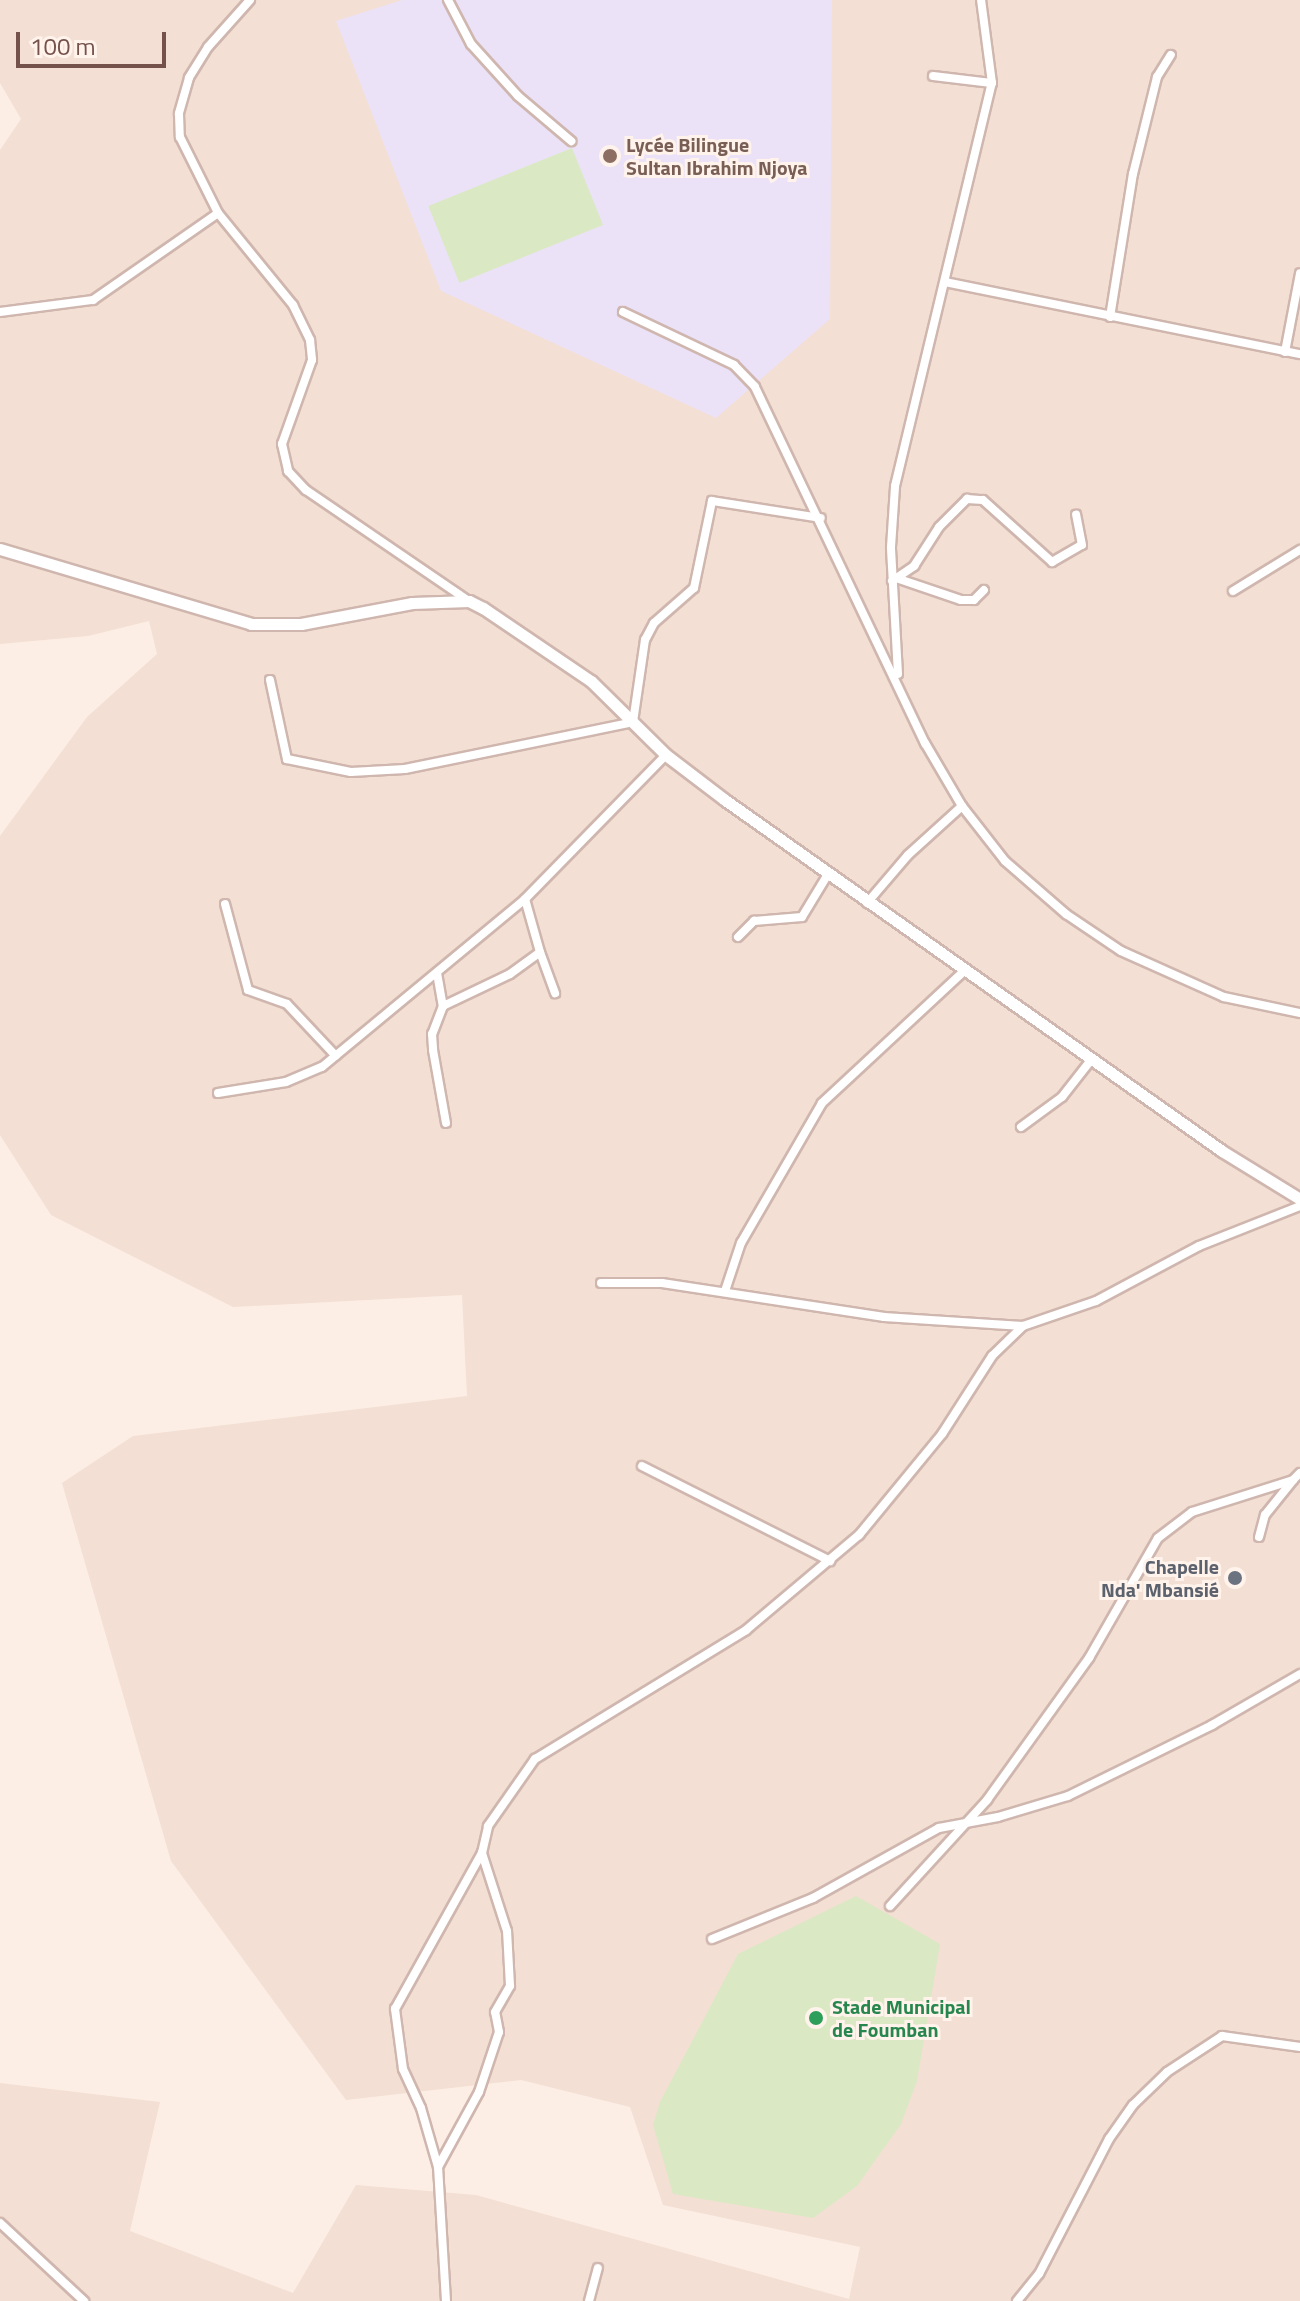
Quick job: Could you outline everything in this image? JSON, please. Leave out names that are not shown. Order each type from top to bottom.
[{"type":"street","points":[[250,0],[198,62],[179,114],[191,166],[218,213],[293,305],[313,349],[282,444],[288,471],[306,490],[575,669],[666,755],[867,903],[1091,1060],[1300,1199]]},
{"type":"street","points":[[448,0],[471,44],[518,96],[571,141]]},
{"type":"street","points":[[898,681],[895,486],[992,83],[981,0]]},
{"type":"street","points":[[1110,317],[1133,174],[1157,77],[1171,55]]},
{"type":"street","points":[[933,76],[992,83]]},
{"type":"street","points":[[0,312],[93,300],[218,213]]},
{"type":"street","points":[[1285,352],[1300,273]]},
{"type":"street","points":[[945,282],[1300,354]]},
{"type":"street","points":[[623,312],[742,371],[821,518],[898,681],[962,806],[1025,881],[1121,951],[1224,997],[1300,1013]]},
{"type":"street","points":[[896,580],[967,499],[983,500],[1052,562],[1082,545],[1076,515]]},
{"type":"street","points":[[633,722],[645,640],[654,623],[694,588],[712,501],[821,518]]},
{"type":"street","points":[[0,549],[251,624],[301,624],[383,606],[469,601]]},
{"type":"street","points":[[1233,591],[1300,550]]},
{"type":"street","points":[[896,580],[961,600],[974,600],[984,590]]},
{"type":"street","points":[[270,680],[287,759],[351,772],[392,772],[633,722]]},
{"type":"street","points":[[218,1093],[303,1077],[336,1056],[525,899],[666,755]]},
{"type":"street","points":[[867,903],[908,855],[962,806]]},
{"type":"street","points":[[738,937],[754,921],[802,917],[828,874]]},
{"type":"street","points":[[525,899],[555,993]]},
{"type":"street","points":[[225,904],[248,990],[287,1004],[336,1056]]},
{"type":"street","points":[[443,1006],[510,974],[540,952]]},
{"type":"street","points":[[725,1291],[741,1243],[822,1103],[964,971]]},
{"type":"street","points":[[437,973],[443,1006],[433,1050],[446,1123]]},
{"type":"street","points":[[1021,1127],[1062,1097],[1091,1060]]},
{"type":"street","points":[[601,1283],[725,1291],[884,1317],[1023,1326],[1096,1301],[1199,1246],[1300,1206]]},
{"type":"street","points":[[446,2301],[438,2167],[403,2069],[395,2009],[482,1853],[488,1826],[535,1759],[746,1630],[830,1561],[877,1517],[942,1434],[992,1356],[1023,1326]]},
{"type":"street","points":[[642,1466],[830,1561]]},
{"type":"street","points":[[1259,1537],[1265,1515],[1297,1476]]},
{"type":"street","points":[[890,1906],[971,1820],[1089,1658],[1158,1538],[1192,1512],[1297,1476]]},
{"type":"street","points":[[712,1939],[813,1898],[939,1828],[998,1817],[1068,1796],[1212,1725],[1300,1674]]},
{"type":"street","points":[[438,2167],[479,2092],[499,2032],[495,2012],[510,1986],[507,1931],[482,1853]]},
{"type":"street","points":[[1017,2301],[1039,2274],[1109,2139],[1133,2105],[1167,2072],[1222,2036],[1300,2047]]},
{"type":"street","points":[[0,2226],[10,2229],[84,2301]]},
{"type":"street","points":[[589,2301],[598,2268]]},
{"type":"shaded area","points":[[0,0],[1300,0],[1300,2301],[0,2301],[0,2083],[160,2102],[130,2231],[293,2293],[356,2185],[476,2195],[849,2299],[860,2247],[663,2205],[630,2107],[521,2080],[346,2100],[171,1861],[62,1483],[133,1436],[467,1396],[462,1295],[233,1307],[51,1215],[0,1135],[0,836],[87,717],[157,654],[149,621],[88,636],[0,644],[0,150],[21,119],[0,83]]},
{"type":"shaded area","name":"Lycée Bilingue Sultan Ibrahim Njoya","points":[[402,0],[832,0],[830,319],[716,418],[441,291],[336,21]]},
{"type":"green space","points":[[572,148],[603,225],[459,283],[428,206]]},
{"type":"green space","name":"Stade Municipal de Foumban","points":[[856,1896],[940,1944],[917,2081],[901,2124],[857,2186],[813,2218],[673,2194],[653,2125],[660,2102],[738,1954]]},
{"type":"place","name":"Lycée Bilingue Sultan Ibrahim Njoya","points":[[610,156]]},
{"type":"place","name":"Chapelle Nda' Mbansié","points":[[1235,1578]]},
{"type":"place","name":"Stade Municipal de Foumban","points":[[816,2018]]}]
